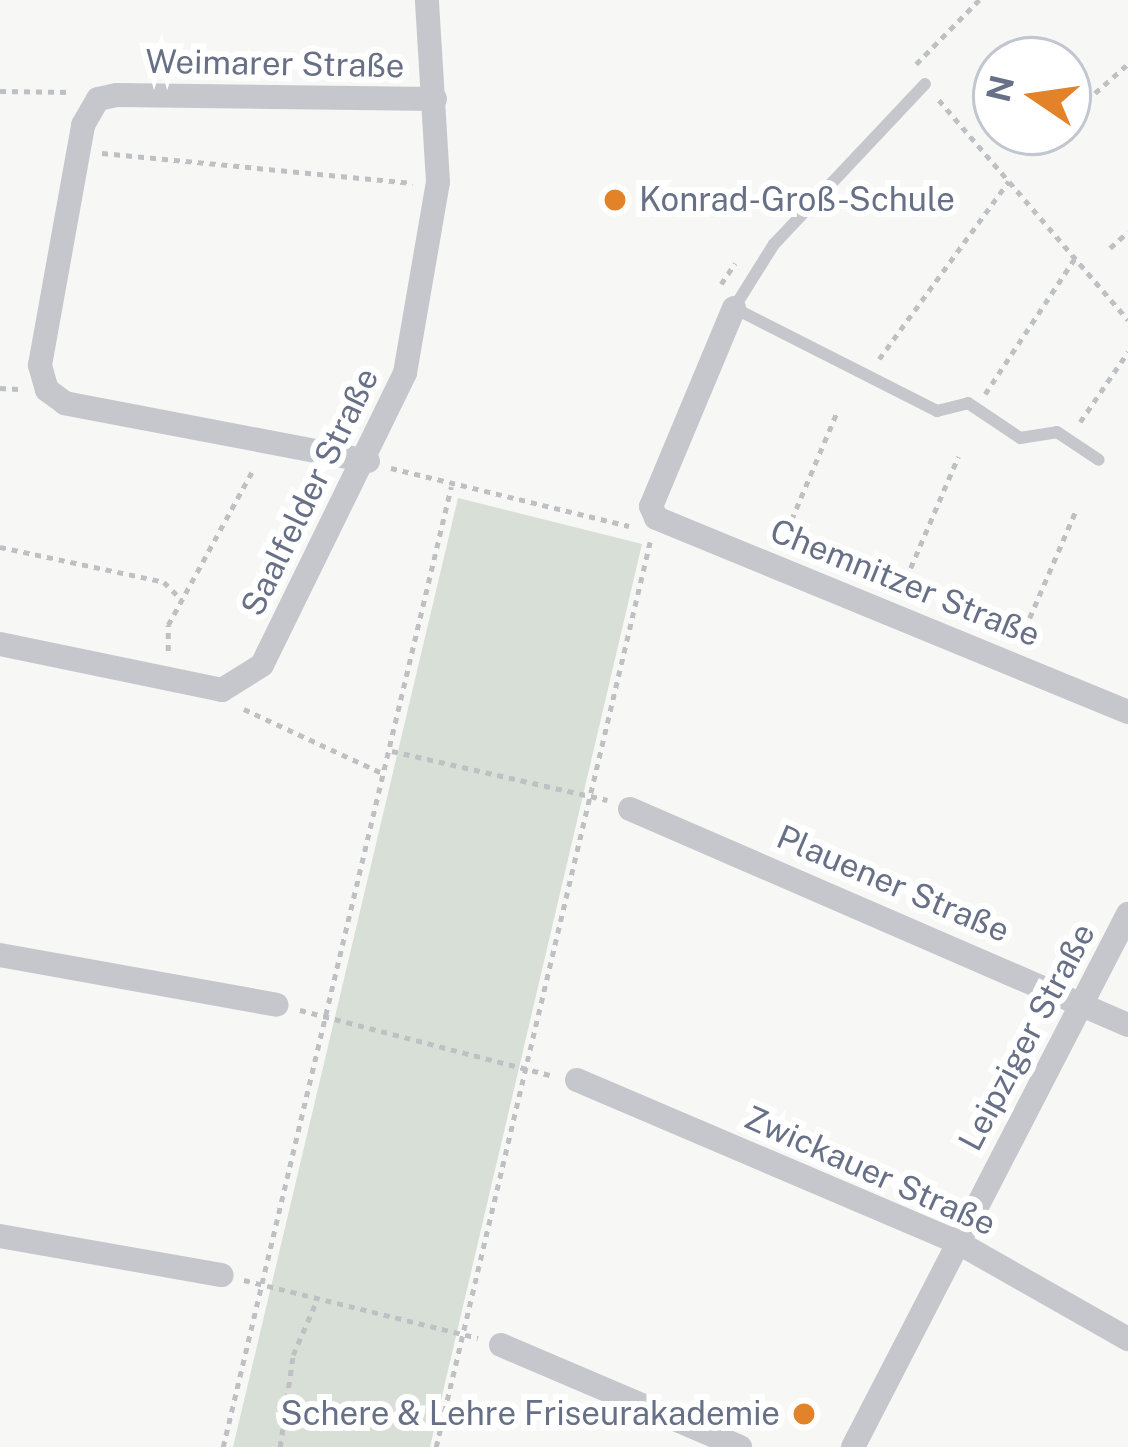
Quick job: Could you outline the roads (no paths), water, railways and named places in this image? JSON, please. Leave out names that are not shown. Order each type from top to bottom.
[{"type":"street","name":"Saalfelder Straße","points":[[0,644],[222,690],[250,680],[368,461],[424,294],[435,99],[427,0]]},
{"type":"street","name":"Weimarer Straße","points":[[368,461],[65,404],[47,390],[40,365],[78,150],[98,99],[435,99]]},
{"type":"street","name":"Chemnitzer Straße","points":[[734,308],[651,506],[656,518],[1128,712]]},
{"type":"street","name":"Plauener Straße","points":[[630,809],[1084,1000],[1128,1025]]},
{"type":"street","name":"Leipziger Straße","points":[[854,1447],[1128,914]]},
{"type":"street","points":[[0,955],[277,1005]]},
{"type":"street","name":"Zwickauer Straße","points":[[577,1080],[957,1242],[1128,1339]]},
{"type":"street","points":[[0,1236],[222,1275]]},
{"type":"street","points":[[500,1345],[740,1447]]},
{"type":"lane","points":[[925,84],[774,244],[734,308],[872,369],[938,411],[976,408],[1020,438],[1068,440],[1099,460]]},
{"type":"place","name":"Konrad-Groß-Schule","points":[[615,200]]},
{"type":"place","name":"Schere & Lehre Friseurakademie","points":[[804,1414]]}]
